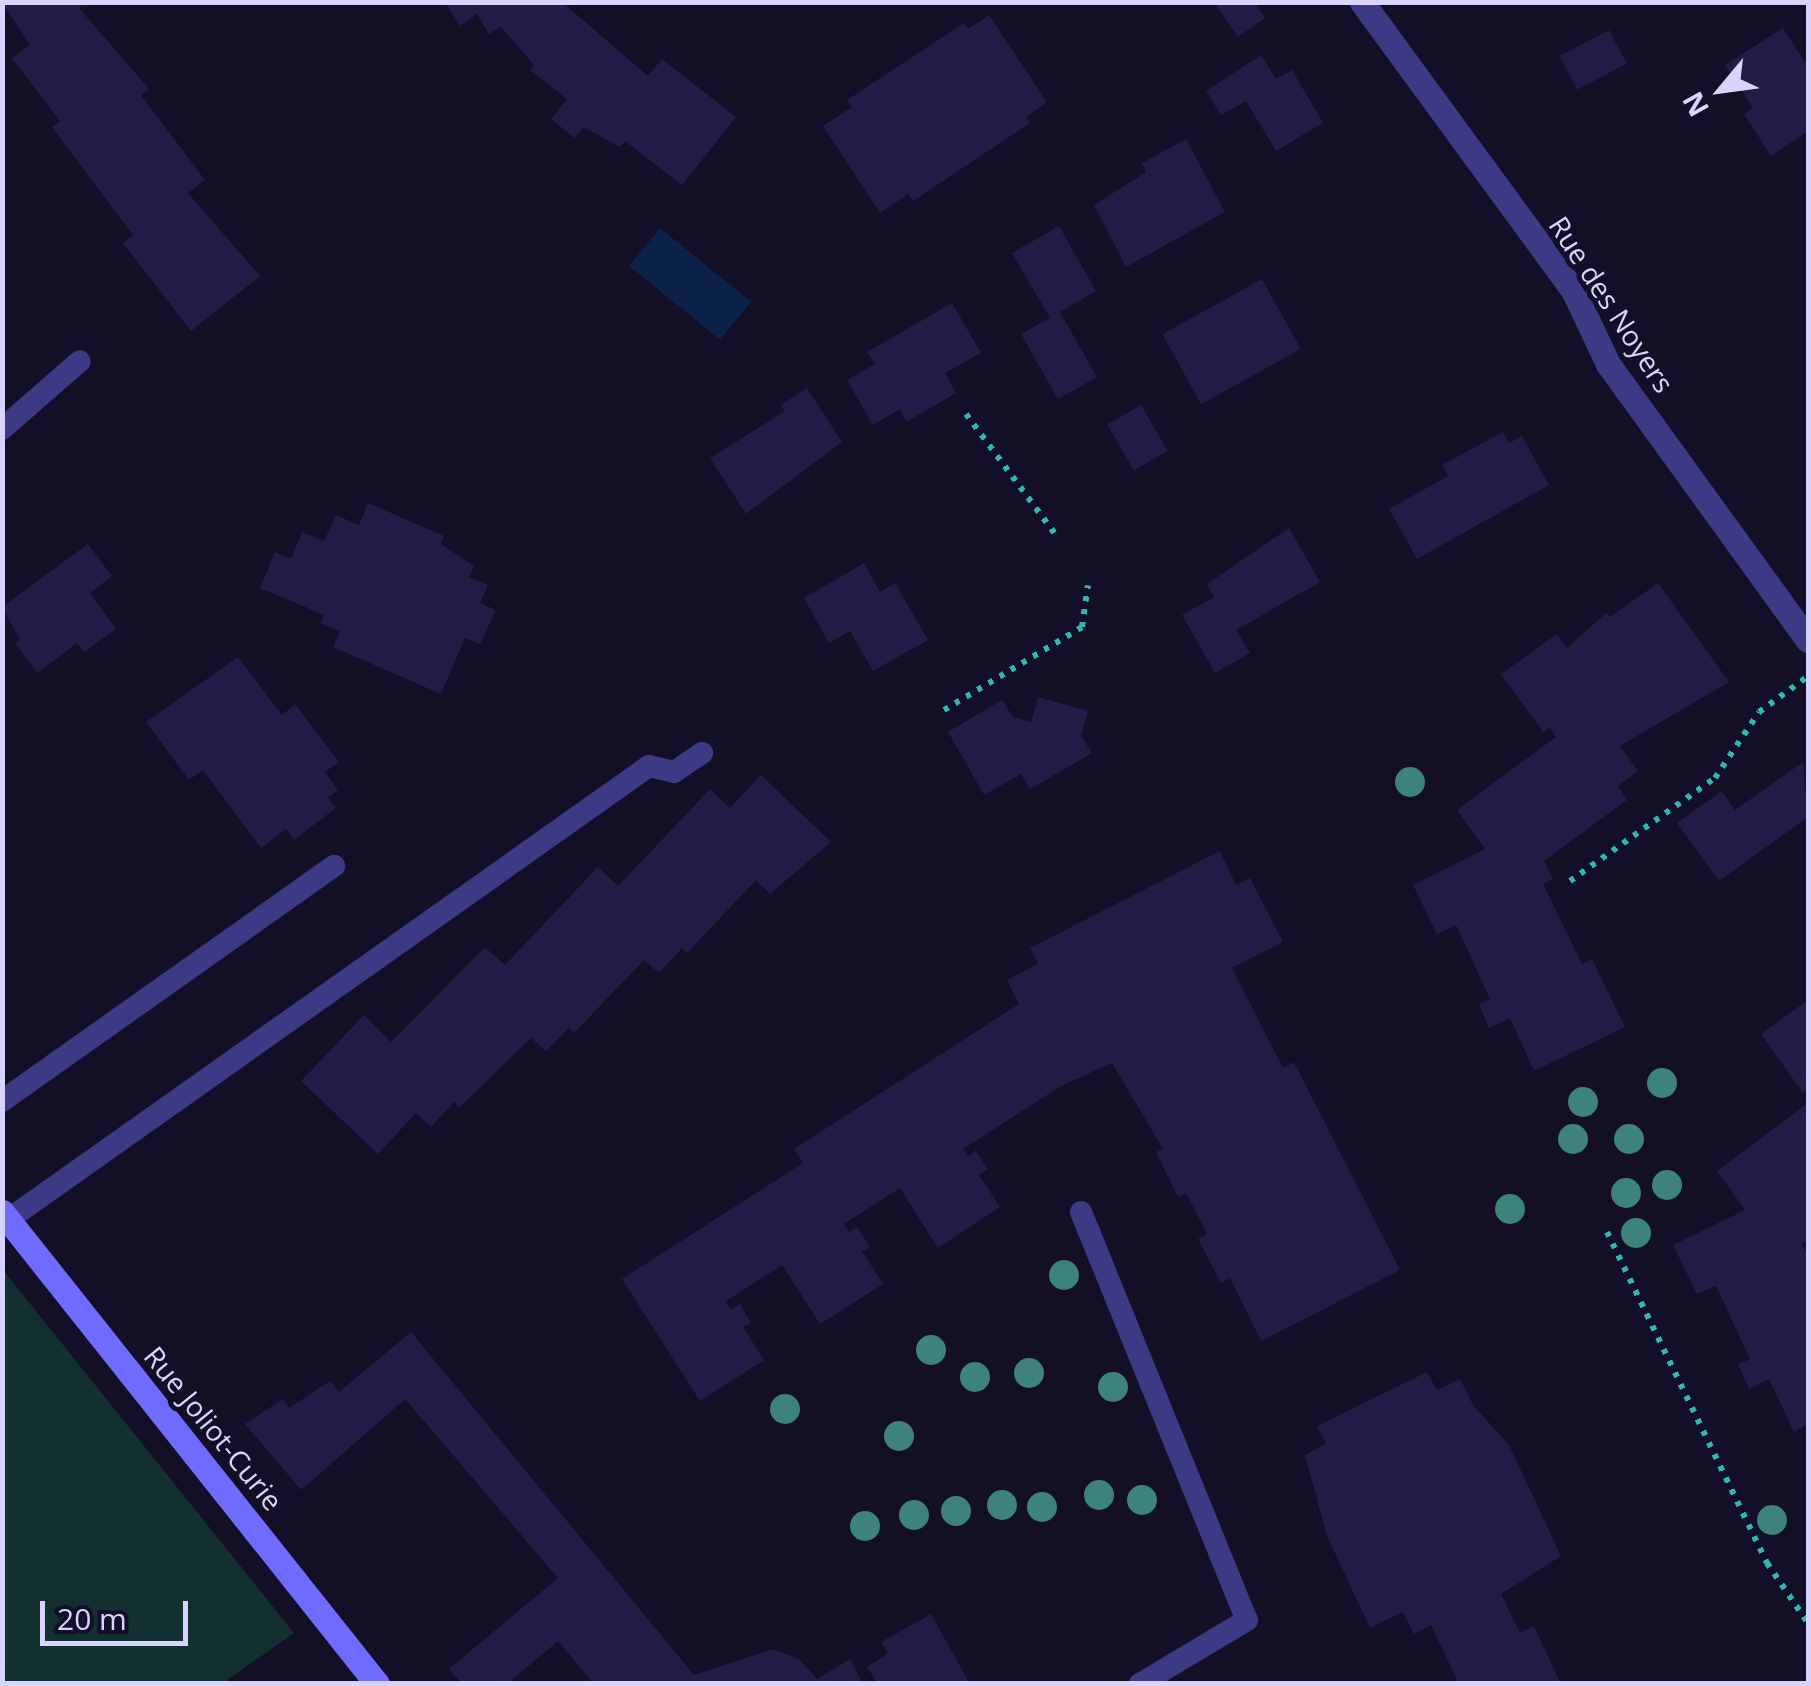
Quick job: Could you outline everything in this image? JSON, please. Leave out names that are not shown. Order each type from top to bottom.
[{"type":"main road","name":"Rue Joliot-Curie","points":[[6,1216],[376,1684]]},
{"type":"street","name":"Rue des Noyers","points":[[1362,2],[1574,292],[1608,364],[1808,640]]},
{"type":"lane","points":[[2,428],[80,361]]},
{"type":"lane","points":[[6,1216],[649,766],[674,772],[702,753]]},
{"type":"lane","points":[[2,1101],[334,866]]},
{"type":"lane","points":[[1081,1212],[1247,1620],[1140,1684]]},
{"type":"path","points":[[966,414],[1058,538]]},
{"type":"path","points":[[944,710],[1082,628],[1088,586]]},
{"type":"path","points":[[1570,881],[1714,778],[1759,712],[1808,676]]},
{"type":"path","points":[[1606,1232],[1767,1563],[1808,1623]]},
{"type":"green space","points":[[3,1270],[294,1633],[223,1683],[3,1683]]},
{"type":"water","points":[[660,228],[751,302],[720,340],[629,266]]},
{"type":"building","points":[[2,2],[85,2],[79,8],[149,89],[141,95],[205,180],[188,193],[260,276],[191,331],[123,243],[133,235],[52,127],[60,121],[12,58],[30,45]]},
{"type":"building","points":[[445,2],[562,2],[648,76],[662,59],[736,117],[682,185],[625,141],[620,147],[583,127],[575,138],[551,119],[567,99],[530,70],[534,65],[501,27],[489,34],[477,14],[460,26]]},
{"type":"building","points":[[1214,2],[1254,2],[1265,18],[1238,37]]},
{"type":"building","points":[[989,15],[1047,102],[1026,117],[1030,123],[913,201],[908,194],[880,213],[823,126],[852,107],[847,100],[964,23],[968,29]]},
{"type":"building","points":[[1783,28],[1808,67],[1808,131],[1771,156],[1744,114],[1753,108],[1725,65]]},
{"type":"building","points":[[1609,30],[1627,64],[1577,90],[1560,56]]},
{"type":"building","points":[[1261,55],[1276,79],[1292,70],[1323,123],[1276,151],[1246,101],[1221,115],[1206,91]]},
{"type":"building","points":[[1186,139],[1225,212],[1126,267],[1094,205],[1146,172],[1142,163]]},
{"type":"building","points":[[1059,226],[1096,291],[1060,312],[1097,377],[1058,399],[1021,334],[1050,318],[1012,253]]},
{"type":"building","points":[[1262,279],[1301,349],[1201,404],[1162,334]]},
{"type":"building","points":[[952,303],[981,353],[945,373],[956,393],[906,422],[900,409],[873,425],[847,380],[875,364],[867,352]]},
{"type":"building","points":[[807,388],[842,442],[746,514],[710,458],[785,411],[781,405]]},
{"type":"building","points":[[1141,405],[1168,451],[1134,470],[1107,424]]},
{"type":"building","points":[[1503,432],[1509,443],[1522,436],[1549,485],[1417,559],[1389,509],[1448,476],[1442,465]]},
{"type":"building","points":[[368,503],[444,536],[441,544],[474,566],[469,577],[488,585],[480,603],[496,610],[480,644],[465,638],[441,694],[333,647],[340,631],[321,623],[324,615],[260,588],[275,552],[291,559],[302,532],[324,541],[336,515],[359,525]]},
{"type":"building","points":[[1289,528],[1320,582],[1236,630],[1250,653],[1215,673],[1182,615],[1214,597],[1207,584]]},
{"type":"building","points":[[88,544],[112,576],[90,593],[116,629],[84,652],[77,643],[37,673],[15,643],[20,640],[2,607]]},
{"type":"building","points":[[864,563],[880,592],[895,583],[928,640],[873,671],[850,631],[829,643],[804,598]]},
{"type":"building","points":[[1658,583],[1729,682],[1620,746],[1638,771],[1618,786],[1627,800],[1544,861],[1553,879],[1543,884],[1582,964],[1592,959],[1625,1027],[1534,1071],[1510,1018],[1489,1028],[1479,1004],[1490,999],[1456,925],[1437,934],[1413,885],[1485,849],[1457,810],[1556,737],[1550,728],[1543,732],[1501,674],[1557,634],[1567,648],[1606,613],[1610,617]]},
{"type":"building","points":[[238,657],[282,715],[295,704],[339,762],[325,772],[338,790],[328,798],[336,808],[294,840],[286,829],[261,848],[203,770],[189,780],[146,722]]},
{"type":"building","points":[[1038,697],[1088,711],[1081,736],[1092,753],[1030,789],[1021,774],[984,795],[948,732],[1002,700],[1013,717],[1031,722]]},
{"type":"building","points":[[1803,762],[1808,817],[1719,881],[1677,823],[1722,791],[1735,810]]},
{"type":"building","points":[[761,775],[831,842],[770,894],[756,880],[687,953],[682,948],[659,973],[644,960],[574,1033],[569,1028],[546,1051],[531,1038],[459,1108],[454,1102],[431,1127],[416,1113],[378,1154],[301,1081],[364,1015],[391,1042],[485,947],[505,965],[598,867],[618,886],[710,789],[730,808]]},
{"type":"building","points":[[1220,851],[1236,885],[1250,878],[1283,942],[1232,968],[1283,1068],[1294,1062],[1400,1270],[1261,1341],[1230,1278],[1221,1283],[1198,1239],[1207,1234],[1186,1193],[1178,1197],[1156,1152],[1163,1149],[1112,1063],[1061,1086],[963,1149],[968,1156],[976,1151],[988,1169],[979,1175],[1000,1207],[938,1248],[900,1188],[844,1224],[849,1232],[857,1227],[870,1247],[862,1251],[883,1284],[820,1324],[782,1265],[726,1301],[731,1309],[740,1304],[751,1323],[743,1327],[764,1360],[700,1401],[622,1279],[803,1163],[794,1149],[1019,1004],[1007,980],[1038,964],[1030,948]]},
{"type":"building","points":[[1808,1000],[1808,1089],[1803,1093],[1761,1034]]},
{"type":"building","points":[[1808,1103],[1808,1241],[1802,1244],[1808,1256],[1808,1424],[1794,1432],[1769,1379],[1749,1389],[1738,1364],[1750,1359],[1716,1286],[1697,1294],[1673,1245],[1745,1210],[1717,1171]]},
{"type":"building","points":[[411,1332],[694,1675],[773,1649],[799,1659],[817,1679],[850,1659],[863,1684],[594,1684],[558,1641],[507,1684],[462,1684],[449,1669],[558,1578],[405,1399],[301,1490],[245,1424],[283,1399],[289,1408],[330,1381],[339,1392]]},
{"type":"building","points":[[1427,1372],[1437,1390],[1460,1379],[1473,1405],[1509,1445],[1561,1556],[1501,1594],[1520,1633],[1534,1626],[1561,1684],[1459,1684],[1431,1625],[1414,1634],[1403,1612],[1370,1628],[1327,1536],[1305,1455],[1326,1444],[1317,1426]]},
{"type":"building","points":[[931,1614],[970,1684],[878,1684],[867,1667],[888,1653],[881,1642]]}]
